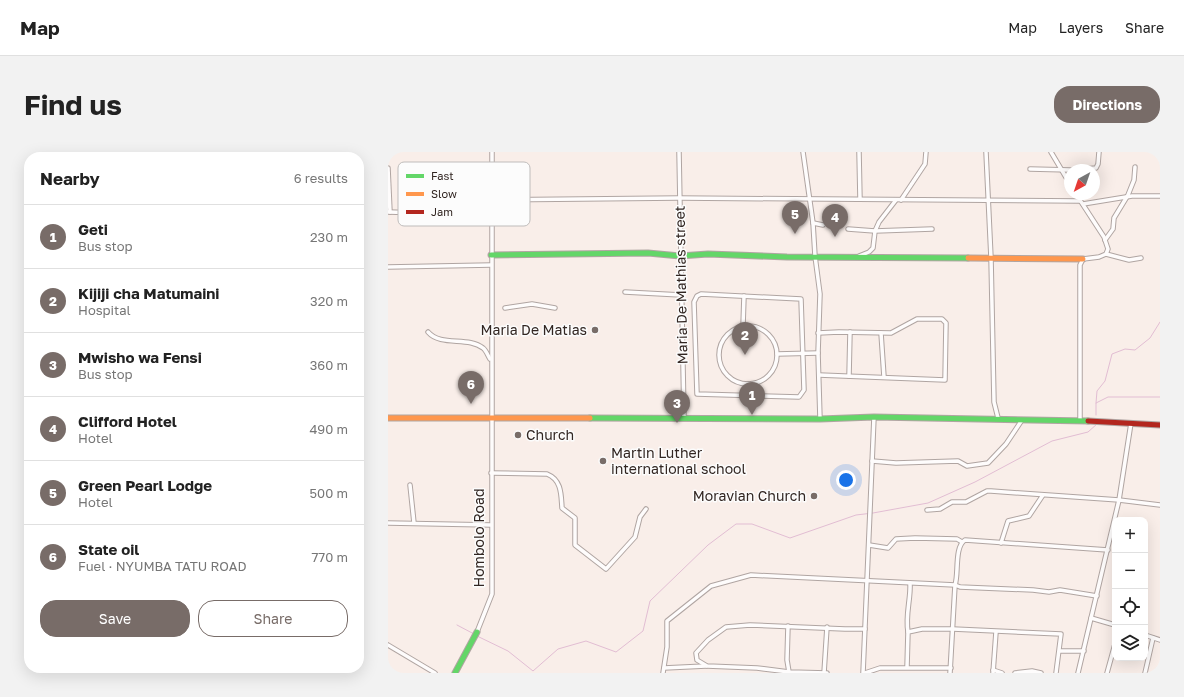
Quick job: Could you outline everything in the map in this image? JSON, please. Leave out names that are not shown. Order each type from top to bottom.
[{"type":"main road","points":[[491,255],[648,253],[680,256],[708,254],[1083,259]]},
{"type":"main road","points":[[388,418],[820,419],[874,416],[1080,420],[1160,425]]},
{"type":"main road","name":"Hombolo Road","points":[[455,673],[477,632]]},
{"type":"street","name":"Maria De Mathias street","points":[[679,152],[684,418]]},
{"type":"street","points":[[803,152],[813,223],[815,256],[820,294],[821,315],[818,333],[820,419]]},
{"type":"street","points":[[859,152],[860,199]]},
{"type":"street","points":[[902,200],[924,166],[926,152]]},
{"type":"street","points":[[986,152],[991,258],[994,402],[998,419]]},
{"type":"street","points":[[1051,152],[1064,174]]},
{"type":"street","points":[[1097,164],[1099,152]]},
{"type":"street","points":[[1105,240],[1113,228],[1114,218],[1127,197],[1134,180],[1135,167]]},
{"type":"street","points":[[388,168],[389,212]]},
{"type":"street","points":[[1030,169],[1062,170]]},
{"type":"street","points":[[530,200],[809,198],[1081,202],[1127,197],[1160,196]]},
{"type":"street","points":[[857,257],[869,252],[873,248],[875,231],[880,218],[896,200]]},
{"type":"street","points":[[1081,202],[1105,240],[1108,249],[1106,254]]},
{"type":"street","points":[[813,223],[823,225]]},
{"type":"street","name":"Hombolo Road","points":[[477,632],[492,594],[492,226]]},
{"type":"street","points":[[848,229],[875,231],[932,229]]},
{"type":"street","points":[[1080,420],[1080,265],[1083,259],[1099,257],[1106,254],[1129,260],[1142,258]]},
{"type":"street","points":[[388,267],[491,265]]},
{"type":"street","points":[[625,292],[681,295]]},
{"type":"street","points":[[701,294],[744,296],[801,299],[804,390],[799,397],[747,397],[697,394],[694,302],[697,296],[701,294]]},
{"type":"street","points":[[743,326],[744,296]]},
{"type":"street","points":[[504,308],[532,304],[555,308]]},
{"type":"street","points":[[818,333],[894,333],[917,319],[942,319],[946,323],[945,380],[819,375]]},
{"type":"street","points":[[743,326],[753,326],[763,329],[775,344],[777,354],[775,367],[766,378],[761,381],[748,384],[740,383],[727,374],[719,360],[720,345],[724,338],[729,332],[743,326]]},
{"type":"street","points":[[428,332],[435,338],[472,344],[483,348],[491,360]]},
{"type":"street","points":[[849,376],[850,332]]},
{"type":"street","points":[[881,333],[884,378]]},
{"type":"street","points":[[777,354],[818,353]]},
{"type":"street","points":[[747,397],[748,384]]},
{"type":"street","points":[[874,416],[864,673],[880,668],[951,668]]},
{"type":"street","points":[[872,460],[896,463],[958,461],[967,466],[988,463],[1006,444],[1022,420]]},
{"type":"street","points":[[1078,673],[1119,500],[1131,422]]},
{"type":"street","points":[[491,474],[547,474],[552,476],[560,485],[562,508],[575,518],[575,545],[606,569],[635,537],[638,531],[640,517],[646,509]]},
{"type":"street","points":[[410,485],[414,523]]},
{"type":"street","points":[[926,510],[940,509],[952,502],[966,502],[987,491],[1119,500],[1160,505]]},
{"type":"street","points":[[1001,543],[1008,521],[1029,516],[1043,495]]},
{"type":"street","points":[[388,523],[491,525]]},
{"type":"street","points":[[869,545],[888,548],[896,539],[911,538],[957,539],[962,542]]},
{"type":"street","points":[[950,673],[955,585],[959,549],[962,542],[968,540],[1108,550]]},
{"type":"street","points":[[663,673],[667,647],[667,621],[711,586],[751,575],[955,585],[960,587],[1049,592],[1060,590],[1097,596]]},
{"type":"street","points":[[907,667],[907,619],[911,596],[910,583]]},
{"type":"street","points":[[1092,618],[1112,624]]},
{"type":"street","points":[[707,666],[697,660],[696,653],[708,640],[726,627],[750,625],[827,627],[845,630],[865,629]]},
{"type":"street","points":[[788,626],[787,660],[789,672]]},
{"type":"street","points":[[664,668],[707,666],[826,673],[827,627]]},
{"type":"street","points":[[908,632],[922,629],[952,629],[1061,634],[1056,673]]},
{"type":"street","points":[[996,632],[993,672],[1002,673]]},
{"type":"street","points":[[1148,636],[1160,640]]},
{"type":"street","points":[[1145,673],[1153,638]]},
{"type":"street","points":[[388,645],[435,673]]},
{"type":"street","points":[[1060,650],[1084,652]]},
{"type":"street","points":[[1107,673],[1112,655]]},
{"type":"street","points":[[1015,673],[1032,671],[1041,673]]},
{"type":"waterway","points":[[1096,403],[1097,391],[1105,381],[1112,354],[1125,349],[1135,350],[1150,338],[1160,322]]},
{"type":"waterway","points":[[1096,415],[1096,403],[1108,397],[1160,397]]},
{"type":"waterway","points":[[477,636],[508,651],[533,671],[558,649],[586,641],[616,652],[643,631],[650,601],[708,545],[736,524],[752,524],[790,538],[856,515],[928,503],[975,482],[1052,441],[1088,432],[1097,424]]},
{"type":"waterway","points":[[457,625],[474,634]]},
{"type":"traffic: fast","points":[[491,255],[648,253],[680,256],[708,254],[787,257],[968,258]]},
{"type":"traffic: fast","points":[[590,418],[820,419],[874,417],[1088,421]]},
{"type":"traffic: fast","points":[[455,673],[477,632]]},
{"type":"traffic: slow","points":[[968,258],[1083,259]]},
{"type":"traffic: slow","points":[[388,418],[590,418]]},
{"type":"traffic: jam","points":[[1088,421],[1160,425]]},
{"type":"place","name":"Green Pearl Lodge","points":[[795,234]]},
{"type":"place","name":"Clifford Hotel","points":[[835,237]]},
{"type":"place","name":"Maria De Matias","points":[[595,330]]},
{"type":"place","name":"Kijiji cha Matumaini","points":[[745,355]]},
{"type":"place","name":"State oil","points":[[471,404]]},
{"type":"place","name":"Geti","points":[[752,415]]},
{"type":"place","name":"Mwisho wa Fensi","points":[[677,423]]},
{"type":"place","name":"Church","points":[[518,435]]},
{"type":"place","name":"Martin Luther international school","points":[[603,461]]},
{"type":"place","name":"Moravian Church","points":[[814,496]]}]
